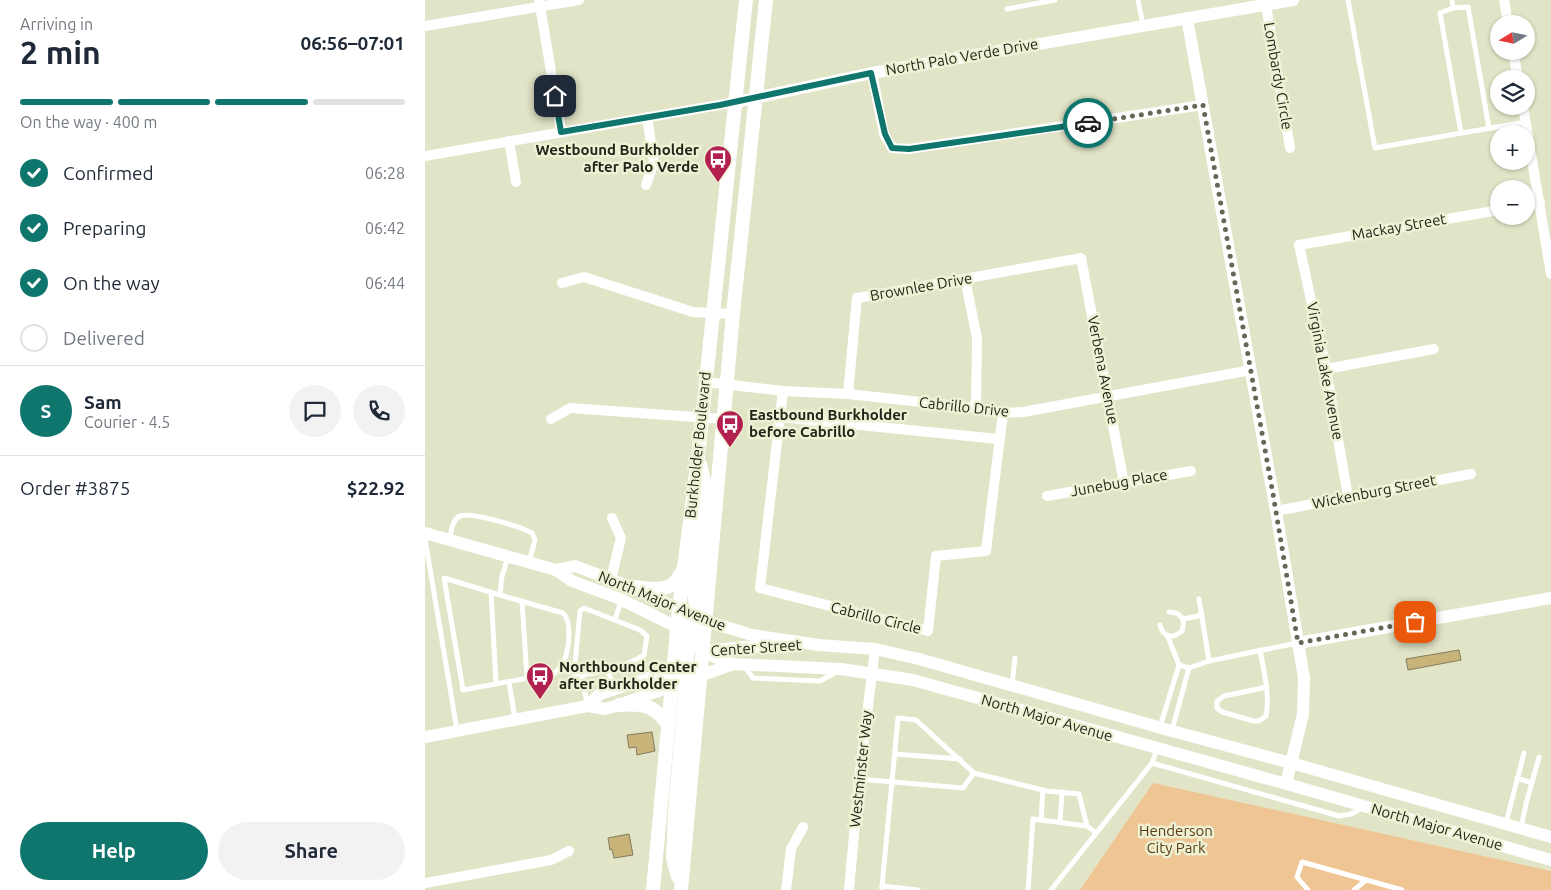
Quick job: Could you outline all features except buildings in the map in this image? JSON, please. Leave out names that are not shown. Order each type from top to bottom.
[{"type":"main road","name":"Burkholder Boulevard","points":[[653,890],[677,626],[698,457],[746,0]]},
{"type":"main road","name":"Burkholder Boulevard","points":[[702,619],[765,0]]},
{"type":"main road","points":[[681,890],[702,674],[702,619],[695,590],[705,485],[698,457]]},
{"type":"main road","points":[[631,586],[654,589],[665,587],[674,583],[684,569]]},
{"type":"main road","points":[[679,609],[688,637],[673,858],[681,890]]},
{"type":"main road","points":[[619,705],[638,704],[650,707],[662,715],[668,724]]},
{"type":"street","points":[[425,26],[540,4],[579,0]]},
{"type":"street","name":"North Palo Verde Drive","points":[[425,156],[736,102],[871,73],[1293,0]]},
{"type":"street","points":[[1504,0],[1506,15]]},
{"type":"street","points":[[540,4],[561,132]]},
{"type":"street","name":"Lombardy Circle","points":[[1266,5],[1290,148]]},
{"type":"street","points":[[1187,18],[1276,511],[1304,678],[1303,714],[1286,784]]},
{"type":"street","points":[[871,73],[885,134],[892,148],[909,149],[1203,105]]},
{"type":"street","points":[[1524,115],[1551,274]]},
{"type":"street","points":[[646,185],[654,162],[647,117]]},
{"type":"street","points":[[509,141],[517,182]]},
{"type":"street","points":[[1535,204],[1540,203]]},
{"type":"street","name":"Mackay Street","points":[[1299,245],[1490,212]]},
{"type":"street","name":"Virginia Lake Avenue","points":[[1299,245],[1326,369],[1348,497]]},
{"type":"street","name":"Brownlee Drive","points":[[848,394],[857,298],[1081,258]]},
{"type":"street","name":"Verbena Avenue","points":[[1081,258],[1109,396],[1124,483]]},
{"type":"street","points":[[561,283],[584,277],[693,312],[733,314]]},
{"type":"street","points":[[965,279],[977,338],[976,408]]},
{"type":"street","points":[[1326,369],[1434,349]]},
{"type":"street","name":"Cabrillo Drive","points":[[705,382],[727,383],[783,391],[848,394],[976,408],[1003,413],[1023,412],[1251,370]]},
{"type":"street","name":"Cabrillo Circle","points":[[783,391],[760,588],[928,631],[936,556],[986,551],[998,439],[1003,413]]},
{"type":"street","points":[[551,419],[570,408],[723,419]]},
{"type":"street","points":[[780,417],[998,439]]},
{"type":"street","name":"Junebug Place","points":[[1047,496],[1191,471]]},
{"type":"street","name":"Wickenburg Street","points":[[1276,511],[1471,474]]},
{"type":"street","points":[[611,579],[621,538],[613,518]]},
{"type":"street","name":"North Major Avenue","points":[[425,533],[556,570],[572,581],[621,599],[677,626],[702,652],[738,664],[841,669],[913,680],[1366,806],[1551,860]]},
{"type":"street","name":"North Major Avenue","points":[[556,570],[575,566],[631,586],[702,619],[752,635],[875,649],[919,659],[1551,837]]},
{"type":"street","points":[[1298,643],[1551,598]]},
{"type":"street","name":"Center Street","points":[[587,706],[600,694],[661,674],[702,652],[743,647],[819,644]]},
{"type":"street","name":"Westminster Way","points":[[849,890],[859,779],[875,649]]},
{"type":"street","name":"Center Street","points":[[425,736],[587,706],[605,709],[672,687],[702,674],[738,664]]},
{"type":"street","points":[[1157,749],[1166,729]]},
{"type":"street","points":[[1499,845],[1505,824]]},
{"type":"street","points":[[786,890],[791,849],[803,827]]},
{"type":"street","points":[[1515,849],[1521,828]]},
{"type":"street","points":[[425,883],[551,860],[569,851]]},
{"type":"street","points":[[451,878],[453,890]]},
{"type":"lane","points":[[1007,9],[1055,0]]},
{"type":"lane","points":[[1138,0],[1143,26]]},
{"type":"lane","points":[[1348,0],[1375,148],[1525,122]]},
{"type":"lane","points":[[1452,0],[1453,8]]},
{"type":"lane","points":[[1461,133],[1440,13],[1453,8],[1468,7],[1489,128]]},
{"type":"lane","points":[[449,540],[453,523],[458,517],[467,514],[488,519],[532,533],[535,540],[529,562]]},
{"type":"lane","points":[[425,539],[457,731]]},
{"type":"lane","points":[[500,595],[502,576],[508,556]]},
{"type":"lane","points":[[444,578],[500,595],[563,613],[567,616],[569,625],[566,658],[555,673],[463,690],[444,578]]},
{"type":"lane","points":[[491,592],[496,684]]},
{"type":"lane","points":[[615,620],[621,599]]},
{"type":"lane","points":[[1199,599],[1209,661]]},
{"type":"lane","points":[[522,601],[527,678]]},
{"type":"lane","points":[[584,608],[639,630],[647,636],[644,656],[607,669],[582,675],[574,674],[580,612],[584,608]]},
{"type":"lane","points":[[1168,637],[1172,637],[1182,631],[1183,619],[1177,613],[1169,612]]},
{"type":"lane","points":[[1183,619],[1201,615]]},
{"type":"lane","points":[[1160,625],[1161,631],[1168,637],[1179,665],[1171,691],[1166,729]]},
{"type":"lane","points":[[1179,665],[1189,668],[1209,661],[1298,643]]},
{"type":"lane","points":[[1260,650],[1267,687],[1269,699],[1266,716],[1259,721],[1222,712],[1217,708],[1217,701],[1224,696],[1267,687]]},
{"type":"lane","points":[[1012,686],[1015,658]]},
{"type":"lane","points":[[1166,729],[1182,694],[1189,668]]},
{"type":"lane","points":[[607,669],[615,690]]},
{"type":"lane","points":[[582,675],[587,706]]},
{"type":"lane","points":[[509,682],[515,720]]},
{"type":"lane","points":[[1171,691],[1182,694]]},
{"type":"lane","points":[[918,890],[882,888],[898,718],[916,720],[974,773],[1043,790],[1079,794],[1087,826]]},
{"type":"lane","points":[[1051,890],[1152,763],[1157,749]]},
{"type":"lane","points":[[1505,824],[1524,753]]},
{"type":"lane","points":[[895,754],[960,759]]},
{"type":"lane","points":[[1521,828],[1539,757]]},
{"type":"lane","points":[[1152,763],[1339,816],[1351,814],[1366,806]]},
{"type":"lane","points":[[859,779],[963,788],[974,773]]},
{"type":"lane","points":[[1517,778],[1532,782]]},
{"type":"lane","points":[[1041,820],[1043,790]]},
{"type":"lane","points":[[1060,822],[1062,792]]},
{"type":"lane","points":[[1027,890],[1033,819],[1087,826],[1096,833]]},
{"type":"lane","points":[[1308,890],[1297,877],[1302,862],[1402,890]]},
{"type":"lane","points":[[1354,890],[1366,880]]},
{"type":"green space","name":"Henderson City Park","points":[[1153,783],[1551,871],[1551,890],[1080,890]]},
{"type":"way so far","points":[[1088,123],[1203,105],[1298,643],[1415,622]]},
{"type":"place","name":"Westbound Burkholder after Palo Verde","points":[[718,183]]},
{"type":"place","name":"Eastbound Burkholder before Cabrillo","points":[[730,448]]},
{"type":"place","name":"Northbound Center after Burkholder","points":[[540,700]]},
{"type":"route","points":[[555,96],[561,132],[736,102],[871,73],[885,134],[892,148],[909,149],[1088,123]]}]
